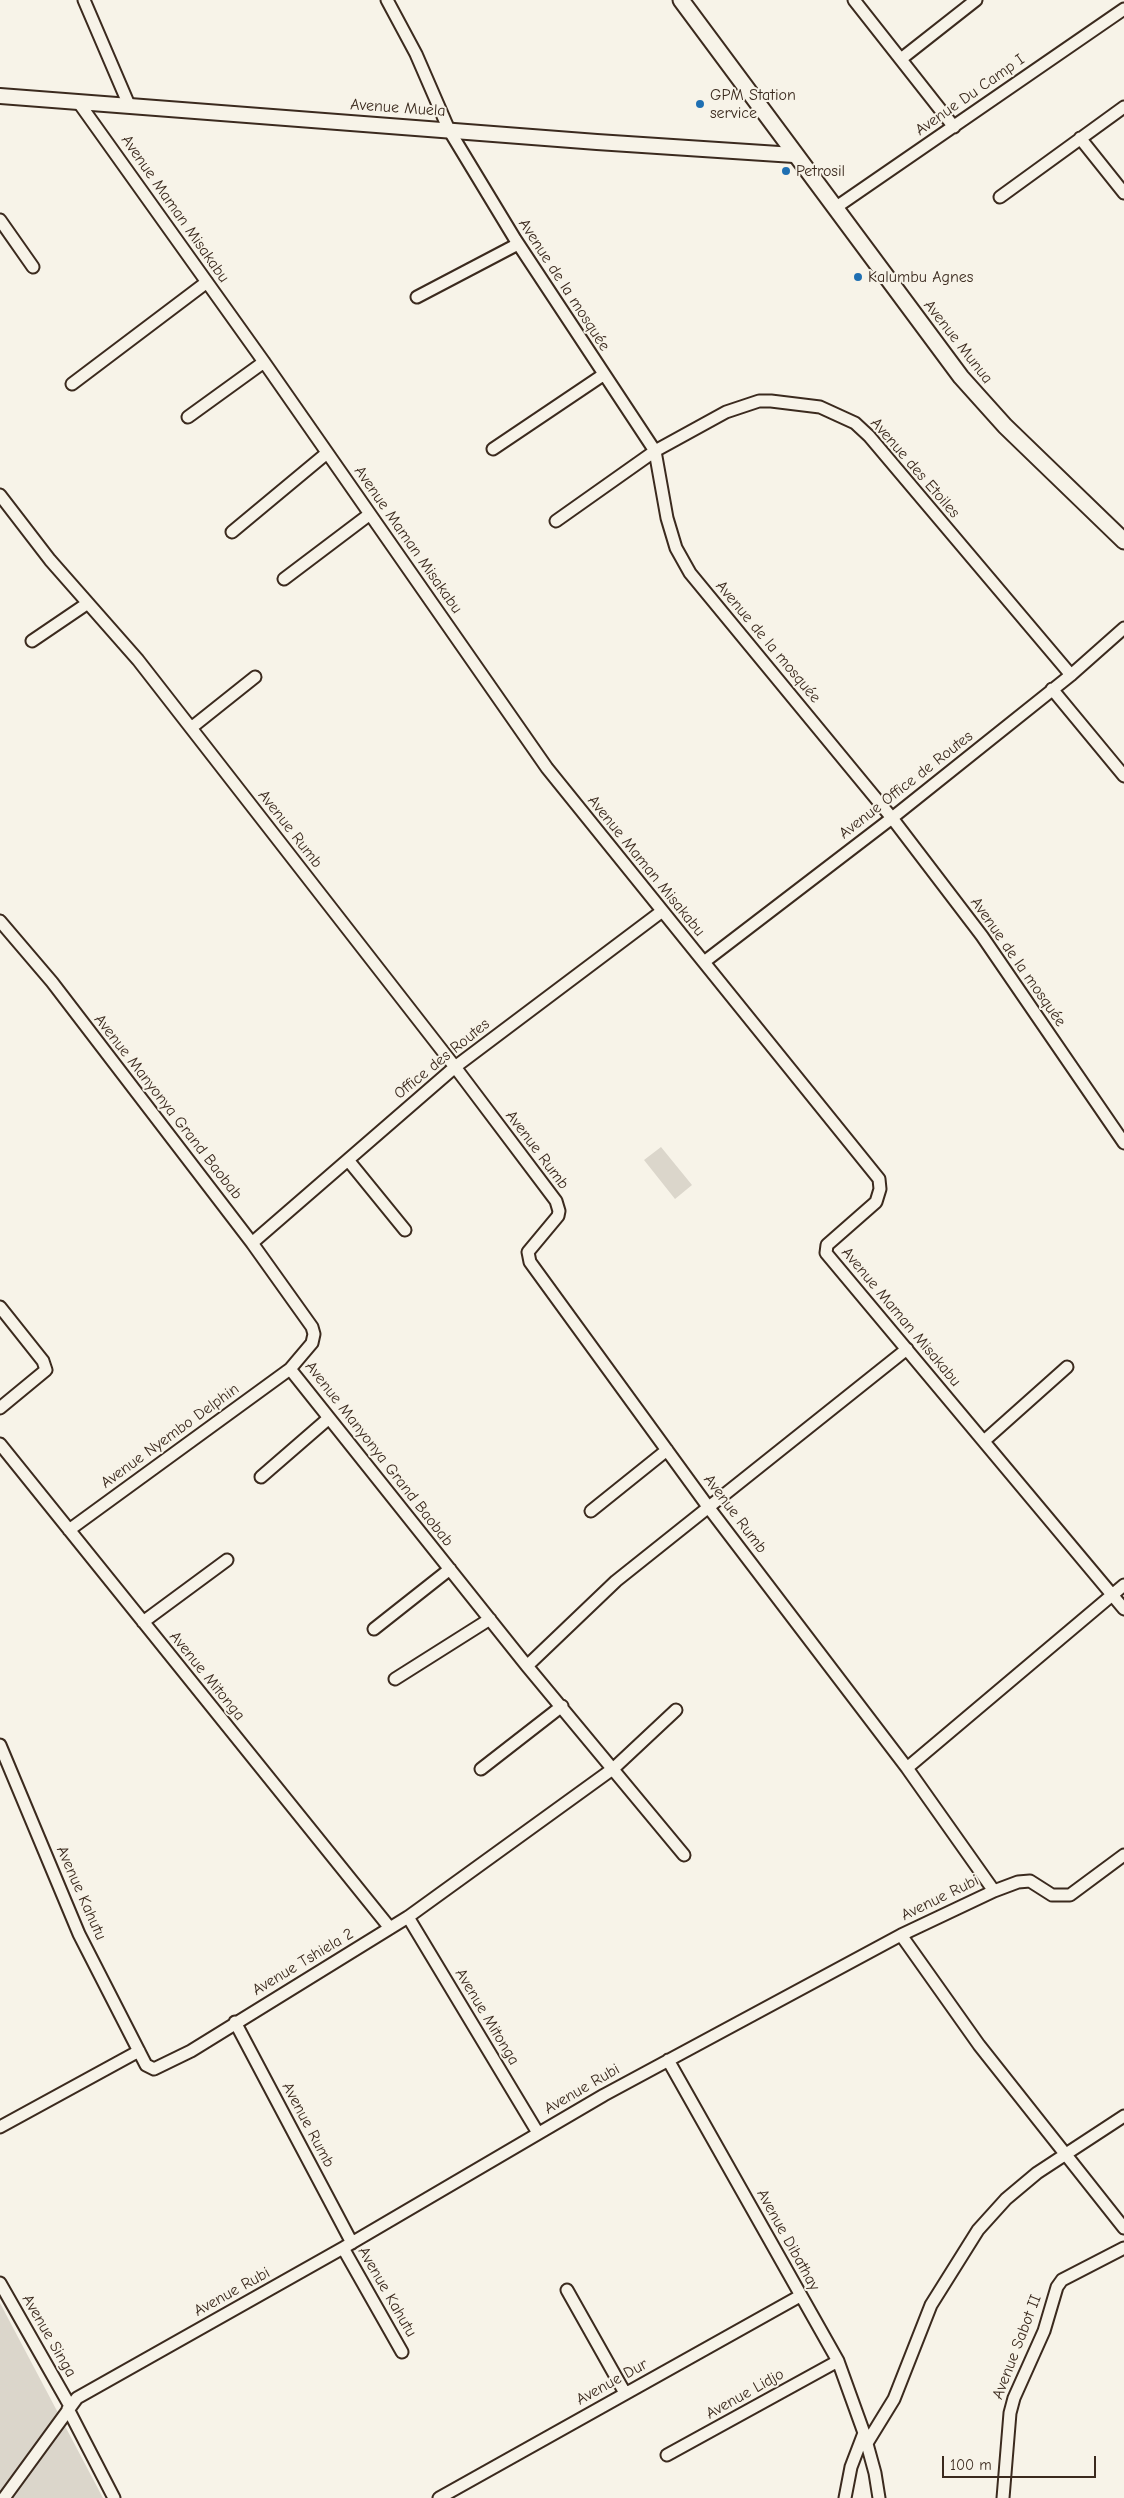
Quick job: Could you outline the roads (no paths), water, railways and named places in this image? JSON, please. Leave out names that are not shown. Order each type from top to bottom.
[{"type":"main road","name":"Avenue Munua","points":[[681,0],[794,155],[961,377],[982,402],[1124,541]]},
{"type":"street","points":[[84,0],[129,105]]},
{"type":"street","name":"Avenue de la mosquée","points":[[387,0],[416,54],[449,130],[518,244],[655,451],[667,518],[676,548],[690,573],[892,818],[982,936],[1124,1143]]},
{"type":"street","points":[[854,0],[954,126]]},
{"type":"street","points":[[900,59],[976,0]]},
{"type":"street","name":"Avenue Du Camp I","points":[[835,208],[1124,9]]},
{"type":"street","name":"Avenue Muela","points":[[0,96],[794,155]]},
{"type":"street","name":"Avenue Maman Misakabu","points":[[79,103],[264,362],[546,768],[879,1179],[880,1189],[876,1202],[827,1245],[825,1250],[1124,1609]]},
{"type":"street","points":[[1000,197],[1124,107]]},
{"type":"street","points":[[1080,138],[1124,193]]},
{"type":"street","points":[[0,220],[33,267]]},
{"type":"street","points":[[417,297],[518,244]]},
{"type":"street","points":[[72,384],[207,282]]},
{"type":"street","points":[[188,417],[264,362]]},
{"type":"street","points":[[493,450],[603,374]]},
{"type":"street","name":"Avenue des Etoiles","points":[[556,521],[655,451],[726,412],[759,402],[789,401],[820,407],[855,423],[869,436],[1071,675]]},
{"type":"street","points":[[232,532],[327,453]]},
{"type":"street","name":"Avenue Rumb","points":[[0,495],[50,560],[138,660],[455,1067],[558,1206],[559,1211],[556,1220],[528,1252],[530,1262],[709,1508],[907,1768],[994,1891]]},
{"type":"street","points":[[284,579],[370,514]]},
{"type":"street","points":[[32,641],[88,603]]},
{"type":"street","name":"Avenue Office de Routes","points":[[704,962],[892,818],[1071,675],[1124,628]]},
{"type":"street","points":[[191,728],[255,677]]},
{"type":"street","points":[[1052,689],[1124,776]]},
{"type":"street","name":"Office des Routes","points":[[252,1243],[455,1067],[661,912]]},
{"type":"street","name":"Avenue Manyonya Grand Baobab","points":[[0,921],[52,982],[252,1243],[312,1327],[314,1334],[312,1343],[290,1369],[527,1666],[614,1768],[684,1855]]},
{"type":"street","points":[[348,1160],[406,1230]]},
{"type":"street","points":[[0,1307],[43,1361],[46,1370],[0,1408]]},
{"type":"street","points":[[527,1666],[616,1581],[907,1349]]},
{"type":"street","points":[[984,1441],[1068,1367]]},
{"type":"street","name":"Avenue Nyembo Delphin","points":[[69,1530],[290,1369]]},
{"type":"street","points":[[261,1477],[329,1418]]},
{"type":"street","name":"Avenue Mitonga","points":[[0,1444],[390,1928]]},
{"type":"street","points":[[591,1511],[667,1450]]},
{"type":"street","points":[[143,1622],[227,1560]]},
{"type":"street","points":[[374,1629],[450,1569]]},
{"type":"street","points":[[907,1768],[1111,1594],[1124,1585]]},
{"type":"street","points":[[396,1679],[490,1619]]},
{"type":"street","points":[[481,1769],[562,1706]]},
{"type":"street","name":"Avenue Tshiela 2","points":[[139,2051],[148,2067],[157,2069],[191,2051],[235,2022],[408,1918],[614,1768],[676,1710]]},
{"type":"street","name":"Avenue Kahutu","points":[[0,1745],[80,1934],[139,2051]]},
{"type":"street","name":"Avenue Rubi","points":[[4,2498],[69,2408],[85,2393],[347,2246],[538,2133],[668,2060],[901,1935],[994,1891],[1018,1882],[1030,1881],[1052,1896],[1070,1895],[1124,1855]]},
{"type":"street","name":"Avenue Mitonga","points":[[408,1918],[538,2133]]},
{"type":"street","points":[[901,1935],[979,2045],[1124,2228]]},
{"type":"street","name":"Avenue Rumb","points":[[235,2022],[347,2246]]},
{"type":"street","points":[[0,2127],[139,2051]]},
{"type":"street","name":"Avenue Dibathay","points":[[668,2060],[838,2361],[866,2438],[879,2498]]},
{"type":"street","points":[[845,2498],[851,2467],[866,2438],[894,2399],[931,2305],[978,2230],[1006,2199],[1037,2173],[1124,2116]]},
{"type":"street","name":"Avenue Kahutu","points":[[347,2246],[402,2352]]},
{"type":"street","name":"Avenue Sabot II","points":[[1003,2498],[1010,2414],[1014,2398],[1044,2331],[1057,2287],[1062,2280],[1124,2248]]},
{"type":"street","name":"Avenue Singa","points":[[0,2283],[69,2408],[114,2498]]},
{"type":"street","points":[[567,2290],[625,2393]]},
{"type":"street","name":"Avenue Dur","points":[[439,2498],[800,2296]]},
{"type":"street","name":"Avenue Lidjo","points":[[667,2455],[838,2361]]},
{"type":"place","name":"GPM Station service","points":[[700,104]]},
{"type":"place","name":"Petrosil","points":[[786,171]]},
{"type":"place","name":"Kalumbu Agnes","points":[[858,277]]}]
